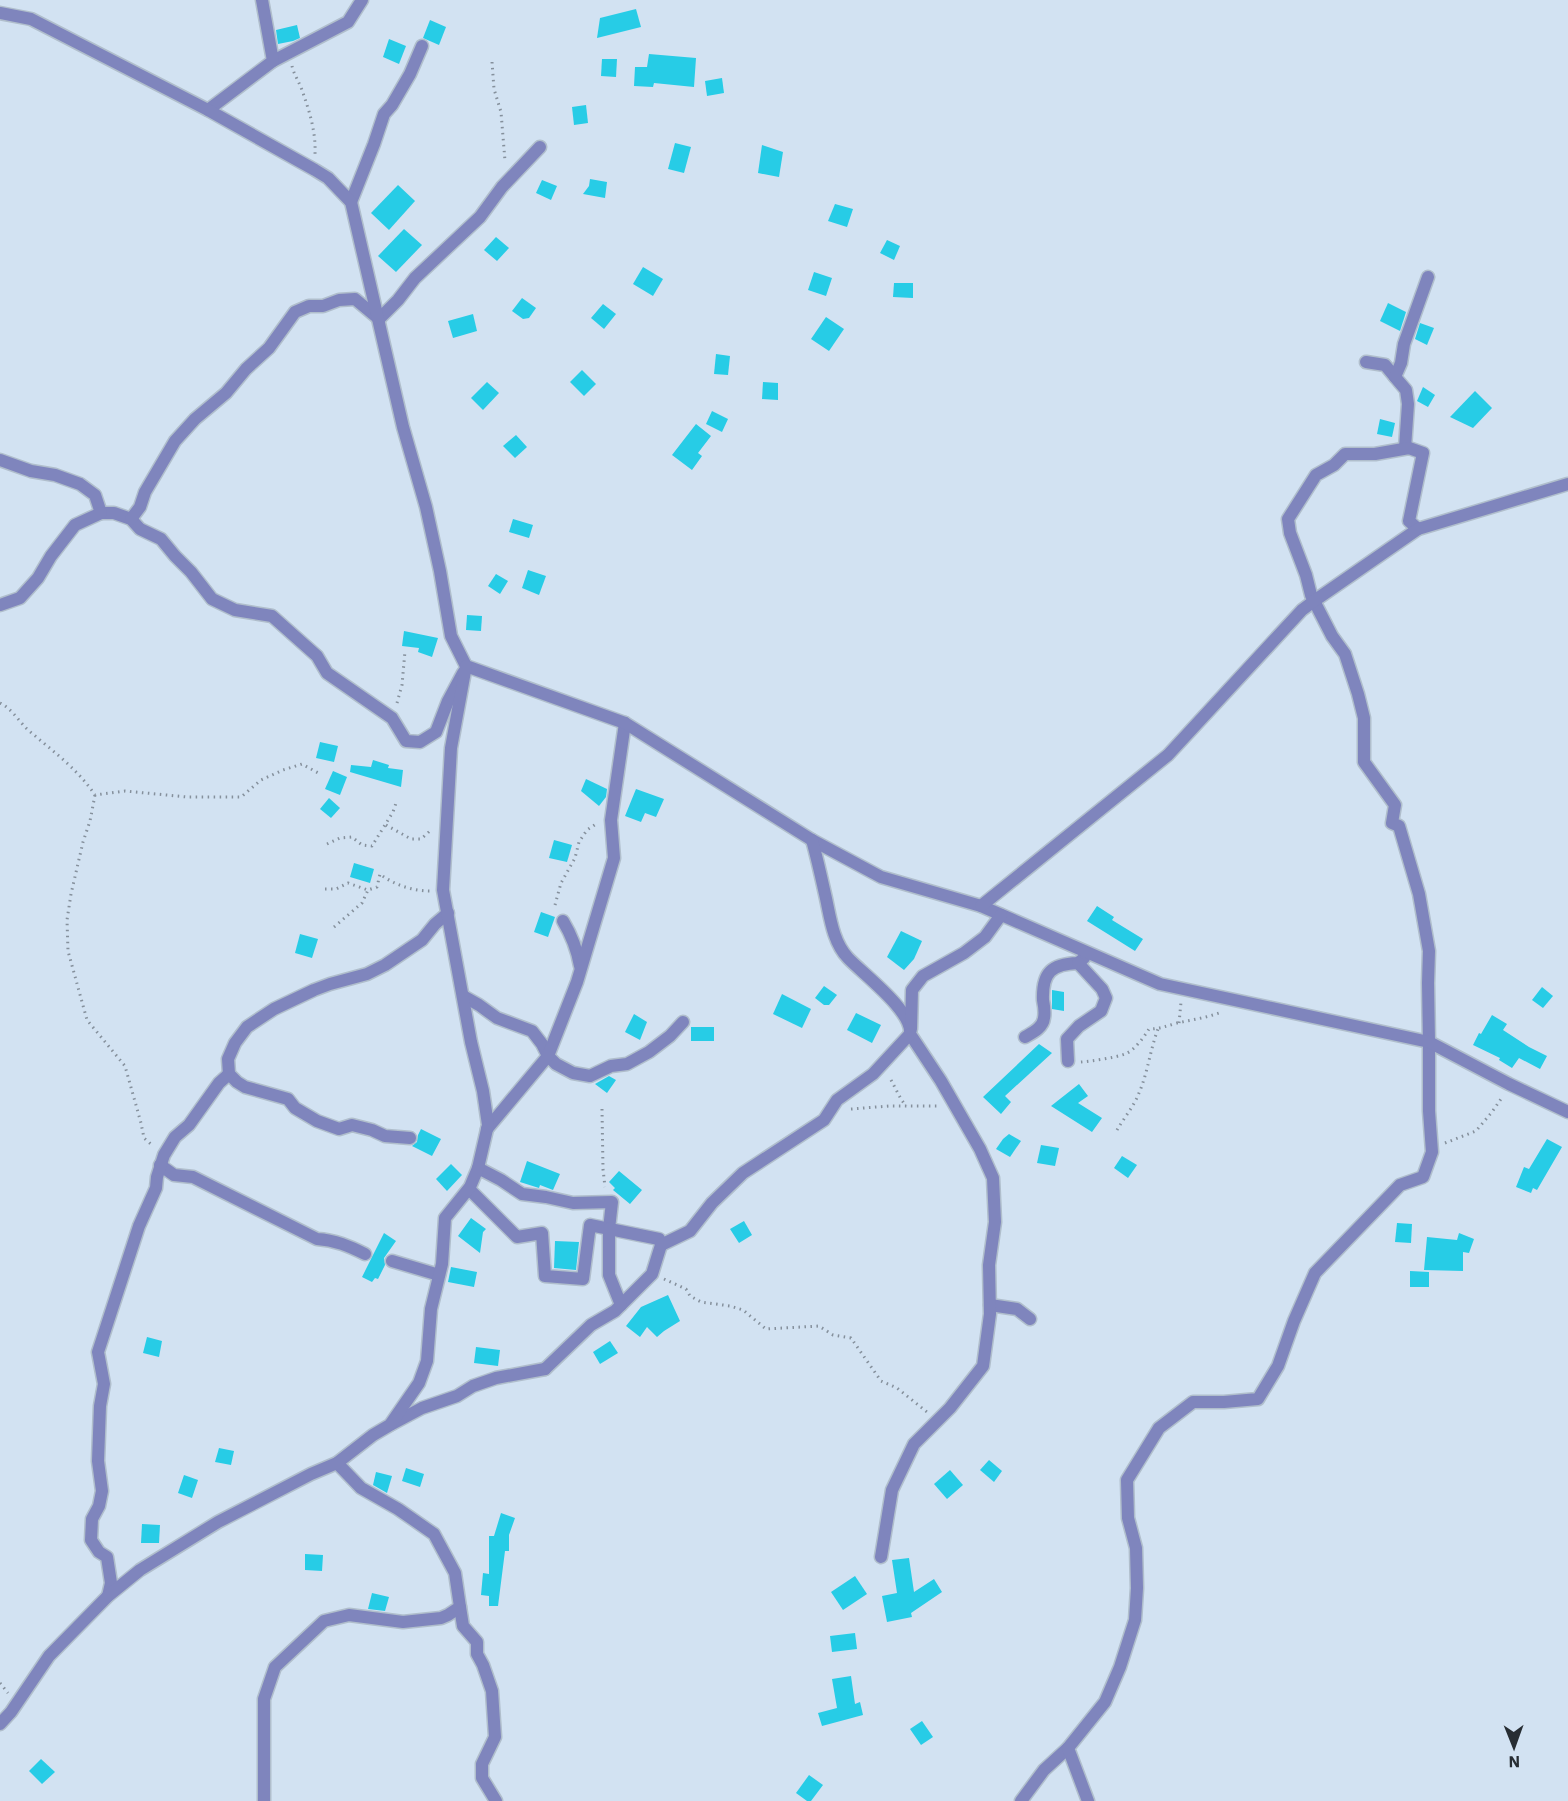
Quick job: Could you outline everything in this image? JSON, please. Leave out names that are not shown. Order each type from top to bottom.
[{"type":"street","points":[[262,0],[273,61]]},
{"type":"street","points":[[208,110],[273,61],[348,22],[362,0]]},
{"type":"street","points":[[0,13],[31,19],[208,110],[328,178],[351,202],[403,428],[426,507],[451,636],[466,666],[451,748],[444,890],[488,1125],[478,1168],[469,1189],[445,1218],[442,1264],[431,1309],[427,1361],[419,1383],[390,1425]]},
{"type":"street","points":[[351,202],[384,114],[392,105],[410,74],[422,46]]},
{"type":"street","points":[[379,319],[416,278],[480,217],[511,178],[540,147]]},
{"type":"street","points":[[1395,377],[1428,277]]},
{"type":"street","points":[[131,519],[140,507],[145,492],[175,441],[195,419],[226,393],[268,348],[295,312],[309,306],[323,306],[339,300],[355,299],[379,319]]},
{"type":"street","points":[[1366,362],[1385,365],[1406,390],[1408,404],[1405,448]]},
{"type":"street","points":[[1021,1801],[1044,1770],[1068,1748],[1105,1702],[1120,1667],[1135,1620],[1137,1588],[1136,1548],[1128,1518],[1127,1480],[1159,1428],[1193,1402],[1258,1399],[1278,1366],[1315,1273],[1400,1185],[1423,1177],[1432,1152],[1429,1111],[1429,951],[1419,894],[1399,826],[1392,823],[1395,805],[1364,762],[1364,718],[1345,654],[1332,636],[1314,601],[1290,533],[1288,519],[1316,475],[1334,465],[1345,454],[1375,454],[1409,448],[1423,453],[1409,521],[1418,529]]},
{"type":"street","points":[[0,460],[80,484],[95,495],[101,513]]},
{"type":"street","points":[[981,906],[1168,755],[1302,610],[1314,601],[1418,529],[1568,484]]},
{"type":"street","points":[[0,605],[20,598],[38,578],[51,556],[75,525],[101,513],[114,513],[131,519],[140,529],[161,539],[212,599],[235,610],[272,616],[317,656],[327,673],[392,718],[406,741],[420,742],[436,732],[448,701],[466,666]]},
{"type":"street","points":[[466,666],[625,723],[812,840],[881,877],[981,906],[1160,984],[1430,1042],[1568,1112]]},
{"type":"street","points":[[487,1129],[548,1056],[581,970],[614,858],[611,820],[625,723]]},
{"type":"street","points":[[812,840],[834,933],[847,957],[885,992],[909,1023],[911,1032],[981,1149],[993,1178],[995,1222],[989,1264],[990,1305],[983,1366],[950,1408],[914,1444],[892,1490],[880,1557]]},
{"type":"street","points":[[410,1138],[385,1136],[352,1125],[339,1129],[317,1121],[295,1108],[288,1099],[245,1087],[237,1082],[229,1074],[228,1059],[235,1043],[247,1027],[274,1009],[314,990],[367,974],[385,965],[422,940],[448,913]]},
{"type":"street","points":[[661,1245],[690,1232],[712,1203],[743,1173],[824,1120],[837,1100],[873,1074],[911,1032],[912,990],[923,976],[964,953],[986,937],[1001,915]]},
{"type":"street","points":[[563,921],[571,934],[581,970]]},
{"type":"street","points":[[1025,1037],[1039,1028],[1044,1019],[1045,979],[1052,968],[1078,963],[1089,953]]},
{"type":"street","points":[[1068,1061],[1067,1039],[1079,1026],[1101,1011],[1106,998],[1102,989],[1078,963]]},
{"type":"street","points":[[463,996],[497,1018],[532,1031],[556,1064],[573,1073],[590,1076],[611,1066],[627,1064],[650,1052],[683,1022]]},
{"type":"street","points":[[108,1596],[111,1583],[107,1557],[99,1552],[91,1540],[92,1519],[99,1506],[102,1491],[98,1461],[100,1406],[104,1384],[98,1352],[139,1226],[156,1188],[162,1160],[175,1137],[189,1125],[219,1083],[229,1074]]},
{"type":"street","points":[[162,1160],[174,1175],[193,1177],[317,1239],[346,1244],[365,1254]]},
{"type":"street","points":[[478,1168],[522,1194],[573,1203],[612,1202],[609,1229],[609,1275],[621,1305]]},
{"type":"street","points":[[0,1724],[11,1712],[49,1656],[108,1596],[140,1570],[218,1522],[338,1462],[374,1435],[422,1408],[457,1396],[473,1386],[496,1378],[545,1369],[591,1325],[615,1311],[652,1274],[661,1245],[659,1239],[590,1225],[583,1279],[545,1276],[542,1233],[517,1237],[469,1189]]},
{"type":"street","points":[[392,1261],[439,1275]]},
{"type":"street","points":[[990,1305],[1017,1309],[1030,1318]]},
{"type":"street","points":[[338,1462],[361,1488],[398,1509],[434,1534],[455,1573],[463,1626],[477,1642],[477,1654],[492,1691],[495,1737],[482,1764],[482,1778],[496,1801]]},
{"type":"street","points":[[264,1801],[264,1699],[275,1667],[324,1621],[349,1615],[403,1622],[441,1618],[460,1607]]},
{"type":"street","points":[[1068,1748],[1088,1801]]},
{"type":"path","points":[[289,52],[293,70],[303,90],[311,117],[315,140],[315,170]]},
{"type":"path","points":[[492,62],[494,89],[501,112],[504,157],[511,178]]},
{"type":"path","points":[[392,718],[402,685],[405,651]]},
{"type":"path","points":[[0,703],[7,706],[16,719],[83,778],[95,795],[71,894],[67,920],[68,951],[87,1020],[125,1066],[144,1138],[162,1160]]},
{"type":"path","points":[[95,795],[126,791],[187,797],[241,797],[261,780],[302,764],[320,774]]},
{"type":"path","points":[[327,844],[340,838],[352,837],[362,845],[372,846],[386,825],[397,800]]},
{"type":"path","points":[[555,905],[561,883],[575,858],[579,842],[586,830],[597,823],[611,820]]},
{"type":"path","points":[[386,825],[411,839],[421,839],[435,826],[447,821]]},
{"type":"path","points":[[325,889],[336,889],[348,883],[368,890],[377,887],[380,874],[390,881],[427,892],[444,890]]},
{"type":"path","points":[[334,927],[362,903],[368,890]]},
{"type":"path","points":[[1179,1023],[1183,989]]},
{"type":"path","points":[[1068,1061],[1093,1061],[1126,1054],[1149,1029],[1202,1019],[1246,1003]]},
{"type":"path","points":[[1117,1130],[1138,1096],[1158,1029]]},
{"type":"path","points":[[891,1080],[906,1106]]},
{"type":"path","points":[[1432,1146],[1476,1131],[1492,1113],[1509,1084]]},
{"type":"path","points":[[828,1114],[848,1109],[919,1107],[954,1103]]},
{"type":"path","points":[[602,1109],[605,1188],[612,1202]]},
{"type":"path","points":[[652,1274],[686,1289],[690,1296],[701,1302],[743,1310],[766,1329],[819,1326],[833,1335],[851,1338],[881,1381],[897,1388],[937,1422]]},
{"type":"building","points":[[636,9],[641,27],[597,38],[600,18]]},
{"type":"building","points":[[430,20],[446,27],[439,45],[423,38]]},
{"type":"building","points":[[297,25],[300,38],[278,44],[276,30]]},
{"type":"building","points":[[389,39],[406,46],[399,64],[383,57]]},
{"type":"building","points":[[649,54],[696,58],[694,87],[654,83],[653,87],[634,86],[635,67],[647,67]]},
{"type":"building","points":[[602,59],[617,59],[616,77],[601,76]]},
{"type":"building","points":[[722,78],[724,93],[707,96],[705,81]]},
{"type":"building","points":[[586,105],[588,123],[574,125],[572,107]]},
{"type":"building","points":[[675,143],[691,147],[684,173],[668,169]]},
{"type":"building","points":[[762,145],[783,152],[779,177],[758,173]]},
{"type":"building","points":[[590,179],[607,182],[605,198],[583,194],[589,186]]},
{"type":"building","points":[[542,180],[557,186],[551,200],[536,193]]},
{"type":"building","points":[[398,185],[415,201],[389,230],[371,213]]},
{"type":"building","points":[[835,204],[853,209],[847,227],[828,221]]},
{"type":"building","points":[[404,229],[422,245],[396,272],[378,256]]},
{"type":"building","points":[[496,237],[509,248],[497,261],[484,250]]},
{"type":"building","points":[[887,240],[900,246],[894,260],[880,253]]},
{"type":"building","points":[[643,267],[663,279],[653,296],[633,284]]},
{"type":"building","points":[[814,272],[832,278],[826,296],[808,290]]},
{"type":"building","points":[[894,283],[913,283],[913,298],[893,297]]},
{"type":"building","points":[[522,298],[536,308],[529,318],[523,319],[512,311]]},
{"type":"building","points":[[1388,303],[1406,312],[1400,331],[1380,321]]},
{"type":"building","points":[[603,304],[616,314],[604,329],[591,318]]},
{"type":"building","points":[[473,314],[477,331],[453,338],[448,321]]},
{"type":"building","points":[[826,317],[844,329],[829,351],[811,339]]},
{"type":"building","points":[[1420,323],[1434,328],[1427,345],[1415,339]]},
{"type":"building","points":[[716,354],[730,356],[728,375],[714,374]]},
{"type":"building","points":[[582,370],[596,384],[584,396],[570,382]]},
{"type":"building","points":[[487,382],[499,393],[483,410],[471,398]]},
{"type":"building","points":[[763,382],[778,383],[778,400],[762,399]]},
{"type":"building","points":[[1423,387],[1435,395],[1428,407],[1417,401]]},
{"type":"building","points":[[1475,391],[1492,408],[1473,428],[1450,417]]},
{"type":"building","points":[[712,411],[728,419],[722,432],[706,424]]},
{"type":"building","points":[[1380,419],[1395,423],[1392,437],[1377,434]]},
{"type":"building","points":[[696,424],[711,436],[698,453],[702,456],[692,470],[672,455]]},
{"type":"building","points":[[516,435],[527,447],[515,458],[503,446]]},
{"type":"building","points":[[513,519],[533,525],[529,538],[509,532]]},
{"type":"building","points":[[528,570],[546,576],[539,595],[522,588]]},
{"type":"building","points":[[496,574],[508,581],[500,594],[488,586]]},
{"type":"building","points":[[467,615],[482,616],[481,631],[466,630]]},
{"type":"building","points":[[404,631],[438,638],[432,657],[418,652],[419,648],[402,646]]},
{"type":"building","points":[[320,742],[338,746],[334,762],[316,758]]},
{"type":"building","points":[[373,760],[389,765],[388,768],[403,770],[401,787],[350,772],[351,765],[371,767]]},
{"type":"building","points":[[333,771],[347,777],[340,795],[325,789]]},
{"type":"building","points":[[586,779],[607,789],[606,797],[599,806],[581,791]]},
{"type":"building","points":[[636,789],[664,799],[656,817],[645,813],[641,822],[625,816]]},
{"type":"building","points":[[329,798],[340,808],[331,818],[320,809]]},
{"type":"building","points":[[554,840],[572,845],[567,862],[549,858]]},
{"type":"building","points":[[354,863],[374,869],[370,883],[350,877]]},
{"type":"building","points":[[1097,906],[1114,917],[1112,920],[1143,939],[1135,951],[1087,921]]},
{"type":"building","points":[[541,912],[555,917],[548,937],[534,932]]},
{"type":"building","points":[[901,931],[922,941],[914,959],[904,970],[887,957]]},
{"type":"building","points":[[300,934],[318,939],[312,958],[295,953]]},
{"type":"building","points":[[824,986],[837,995],[829,1005],[824,1005],[815,998]]},
{"type":"building","points":[[1542,987],[1553,996],[1543,1008],[1532,1000]]},
{"type":"building","points":[[1052,990],[1064,992],[1064,1011],[1052,1009]]},
{"type":"building","points":[[782,994],[811,1009],[802,1028],[773,1014]]},
{"type":"building","points":[[856,1013],[881,1025],[872,1043],[847,1030]]},
{"type":"building","points":[[634,1014],[647,1022],[640,1040],[625,1032]]},
{"type":"building","points":[[1492,1015],[1507,1024],[1503,1030],[1547,1056],[1540,1069],[1519,1058],[1512,1068],[1499,1060],[1500,1058],[1473,1045]]},
{"type":"building","points":[[691,1027],[714,1027],[714,1041],[691,1041]]},
{"type":"building","points":[[1039,1044],[1052,1053],[1005,1096],[1011,1102],[1001,1114],[983,1097]]},
{"type":"building","points":[[609,1076],[616,1080],[607,1093],[595,1084]]},
{"type":"building","points":[[1079,1084],[1088,1096],[1078,1103],[1102,1118],[1092,1132],[1051,1106]]},
{"type":"building","points":[[421,1129],[441,1139],[432,1156],[412,1146],[417,1142]]},
{"type":"building","points":[[1009,1134],[1021,1141],[1010,1157],[996,1149]]},
{"type":"building","points":[[1547,1139],[1562,1147],[1537,1190],[1533,1188],[1531,1193],[1516,1187],[1524,1167],[1529,1169]]},
{"type":"building","points":[[1041,1145],[1059,1148],[1055,1166],[1037,1163]]},
{"type":"building","points":[[1122,1156],[1137,1165],[1128,1178],[1114,1168]]},
{"type":"building","points":[[527,1161],[560,1174],[553,1190],[520,1182]]},
{"type":"building","points":[[451,1164],[462,1175],[447,1191],[436,1179]]},
{"type":"building","points":[[619,1171],[642,1190],[630,1204],[613,1190],[615,1188],[609,1182]]},
{"type":"building","points":[[471,1218],[486,1229],[483,1232],[480,1253],[458,1236]]},
{"type":"building","points":[[744,1221],[752,1235],[739,1243],[730,1229]]},
{"type":"building","points":[[1397,1223],[1412,1224],[1411,1243],[1395,1242]]},
{"type":"building","points":[[384,1233],[396,1241],[384,1258],[385,1265],[378,1279],[375,1278],[372,1282],[362,1277]]},
{"type":"building","points":[[1459,1233],[1474,1239],[1469,1253],[1463,1252],[1463,1271],[1424,1270],[1427,1237],[1457,1240]]},
{"type":"building","points":[[555,1241],[579,1242],[576,1270],[554,1268]]},
{"type":"building","points":[[451,1267],[477,1272],[474,1287],[448,1282]]},
{"type":"building","points":[[1410,1271],[1429,1272],[1429,1287],[1410,1287]]},
{"type":"building","points":[[668,1295],[680,1321],[657,1337],[647,1327],[640,1337],[626,1326],[641,1307]]},
{"type":"building","points":[[147,1337],[162,1341],[159,1357],[143,1353]]},
{"type":"building","points":[[610,1341],[618,1353],[600,1364],[593,1352]]},
{"type":"building","points":[[476,1347],[500,1350],[498,1366],[474,1363]]},
{"type":"building","points":[[219,1448],[234,1451],[231,1465],[215,1462]]},
{"type":"building","points":[[989,1460],[1002,1471],[994,1482],[980,1470]]},
{"type":"building","points":[[406,1468],[424,1474],[420,1487],[402,1481]]},
{"type":"building","points":[[950,1470],[963,1485],[947,1499],[934,1484]]},
{"type":"building","points":[[376,1472],[392,1476],[387,1493],[373,1485]]},
{"type":"building","points":[[184,1475],[198,1480],[192,1498],[178,1493]]},
{"type":"building","points":[[501,1513],[515,1518],[509,1535],[509,1551],[505,1551],[498,1606],[489,1606],[489,1596],[481,1595],[483,1573],[489,1574],[489,1536],[494,1536]]},
{"type":"building","points":[[142,1524],[160,1525],[159,1543],[141,1543]]},
{"type":"building","points":[[305,1554],[323,1555],[322,1571],[305,1570]]},
{"type":"building","points":[[909,1558],[914,1592],[934,1579],[942,1592],[911,1613],[912,1617],[887,1622],[882,1596],[897,1593],[892,1560]]},
{"type":"building","points":[[855,1576],[867,1594],[843,1610],[831,1592]]},
{"type":"building","points":[[372,1593],[389,1597],[385,1611],[368,1609]]},
{"type":"building","points":[[855,1633],[857,1649],[832,1652],[830,1636]]},
{"type":"building","points":[[851,1676],[855,1704],[860,1702],[863,1715],[822,1726],[818,1713],[837,1708],[832,1679]]},
{"type":"building","points":[[922,1721],[933,1737],[921,1745],[910,1729]]},
{"type":"building","points":[[41,1759],[55,1772],[42,1784],[29,1771]]},
{"type":"building","points":[[809,1775],[823,1785],[811,1801],[807,1801],[796,1793]]}]
